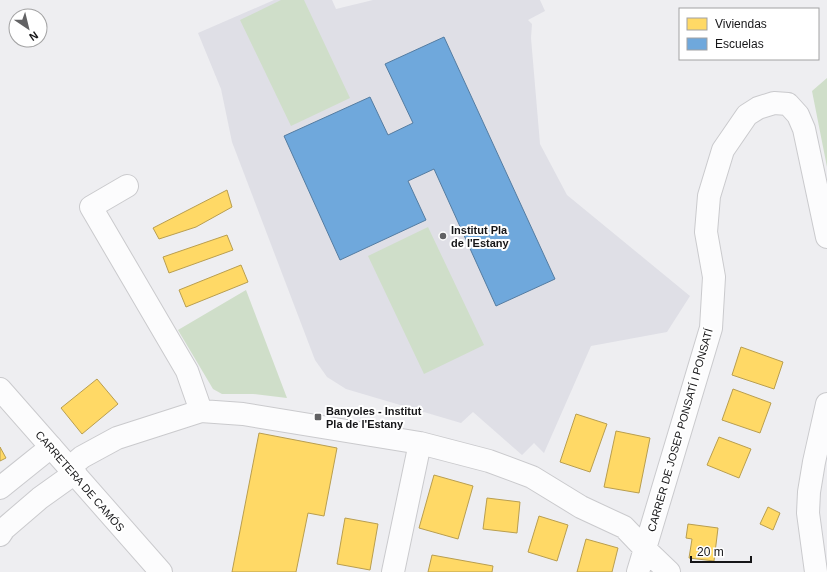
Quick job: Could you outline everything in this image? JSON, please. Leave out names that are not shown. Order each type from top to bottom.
[{"type":"street","name":"CARRER DE JOSEP PONSATÍ I PONSATÍ","points":[[638,572],[711,328],[714,277],[706,232],[710,196],[723,150],[747,115],[758,108],[774,103],[788,104],[798,115],[804,129],[827,237]]},
{"type":"street","points":[[127,186],[91,207],[187,371],[201,411]]},
{"type":"street","name":"CARRETERA DE CAMÓS","points":[[0,389],[161,572]]},
{"type":"street","points":[[816,572],[808,514],[809,492],[827,404]]},
{"type":"street","points":[[1,530],[72,471],[82,457],[117,438],[201,411],[243,414],[420,443],[490,461],[532,477],[581,507],[624,527],[670,572]]},
{"type":"street","points":[[393,572],[420,443]]},
{"type":"street","points":[[0,488],[51,447]]},
{"type":"shaded area","name":"Institut Pla de l'Estany","points":[[274,0],[332,0],[336,9],[373,0],[540,0],[545,11],[528,20],[532,24],[531,38],[540,144],[567,195],[690,296],[667,332],[591,346],[544,453],[534,443],[522,455],[473,412],[461,423],[346,389],[327,377],[315,360],[232,142],[221,89],[198,33]]},
{"type":"green space","points":[[281,0],[304,0],[350,98],[291,126],[240,20]]},
{"type":"green space","points":[[827,78],[827,167],[812,91]]},
{"type":"green space","points":[[428,227],[484,345],[424,374],[368,256]]},
{"type":"green space","points":[[246,290],[287,398],[253,394],[222,394],[213,389],[178,330]]},
{"type":"building: Viviendas","points":[[227,190],[232,207],[196,227],[159,239],[153,228]]},
{"type":"building: Viviendas","points":[[227,235],[233,250],[169,273],[163,257]]},
{"type":"building: Viviendas","points":[[241,265],[248,282],[186,307],[179,290]]},
{"type":"building: Viviendas","points":[[741,347],[783,362],[774,389],[732,375]]},
{"type":"building: Viviendas","points":[[97,379],[118,404],[82,434],[61,408]]},
{"type":"building: Viviendas","points":[[733,389],[771,403],[760,433],[722,420]]},
{"type":"building: Viviendas","points":[[576,414],[607,424],[590,472],[560,462]]},
{"type":"building: Viviendas","points":[[616,431],[650,438],[639,493],[604,487]]},
{"type":"building: Viviendas","points":[[259,433],[337,448],[324,516],[308,513],[296,572],[232,572]]},
{"type":"building: Viviendas","points":[[719,437],[751,449],[739,478],[707,465]]},
{"type":"building: Viviendas","points":[[0,447],[6,458],[0,461]]},
{"type":"building: Viviendas","points":[[434,475],[473,486],[458,539],[419,528]]},
{"type":"building: Viviendas","points":[[487,498],[520,502],[517,533],[483,529]]},
{"type":"building: Viviendas","points":[[768,507],[780,513],[773,530],[760,524]]},
{"type":"building: Viviendas","points":[[539,516],[568,525],[557,561],[528,552]]},
{"type":"building: Viviendas","points":[[345,518],[378,524],[370,570],[337,564]]},
{"type":"building: Viviendas","points":[[688,524],[718,528],[714,561],[689,558],[692,539],[686,538]]},
{"type":"building: Viviendas","points":[[586,539],[618,548],[612,572],[577,572]]},
{"type":"building: Viviendas","points":[[432,555],[493,566],[492,572],[428,572]]},
{"type":"building: Escuelas","points":[[444,37],[555,279],[496,306],[434,169],[408,181],[426,220],[340,260],[284,136],[370,97],[388,135],[413,123],[385,64]]},
{"type":"place","name":"Institut Pla de l'Estany","points":[[443,236]]},
{"type":"place","name":"Banyoles - Institut Pla de l'Estany","points":[[318,417]]}]
